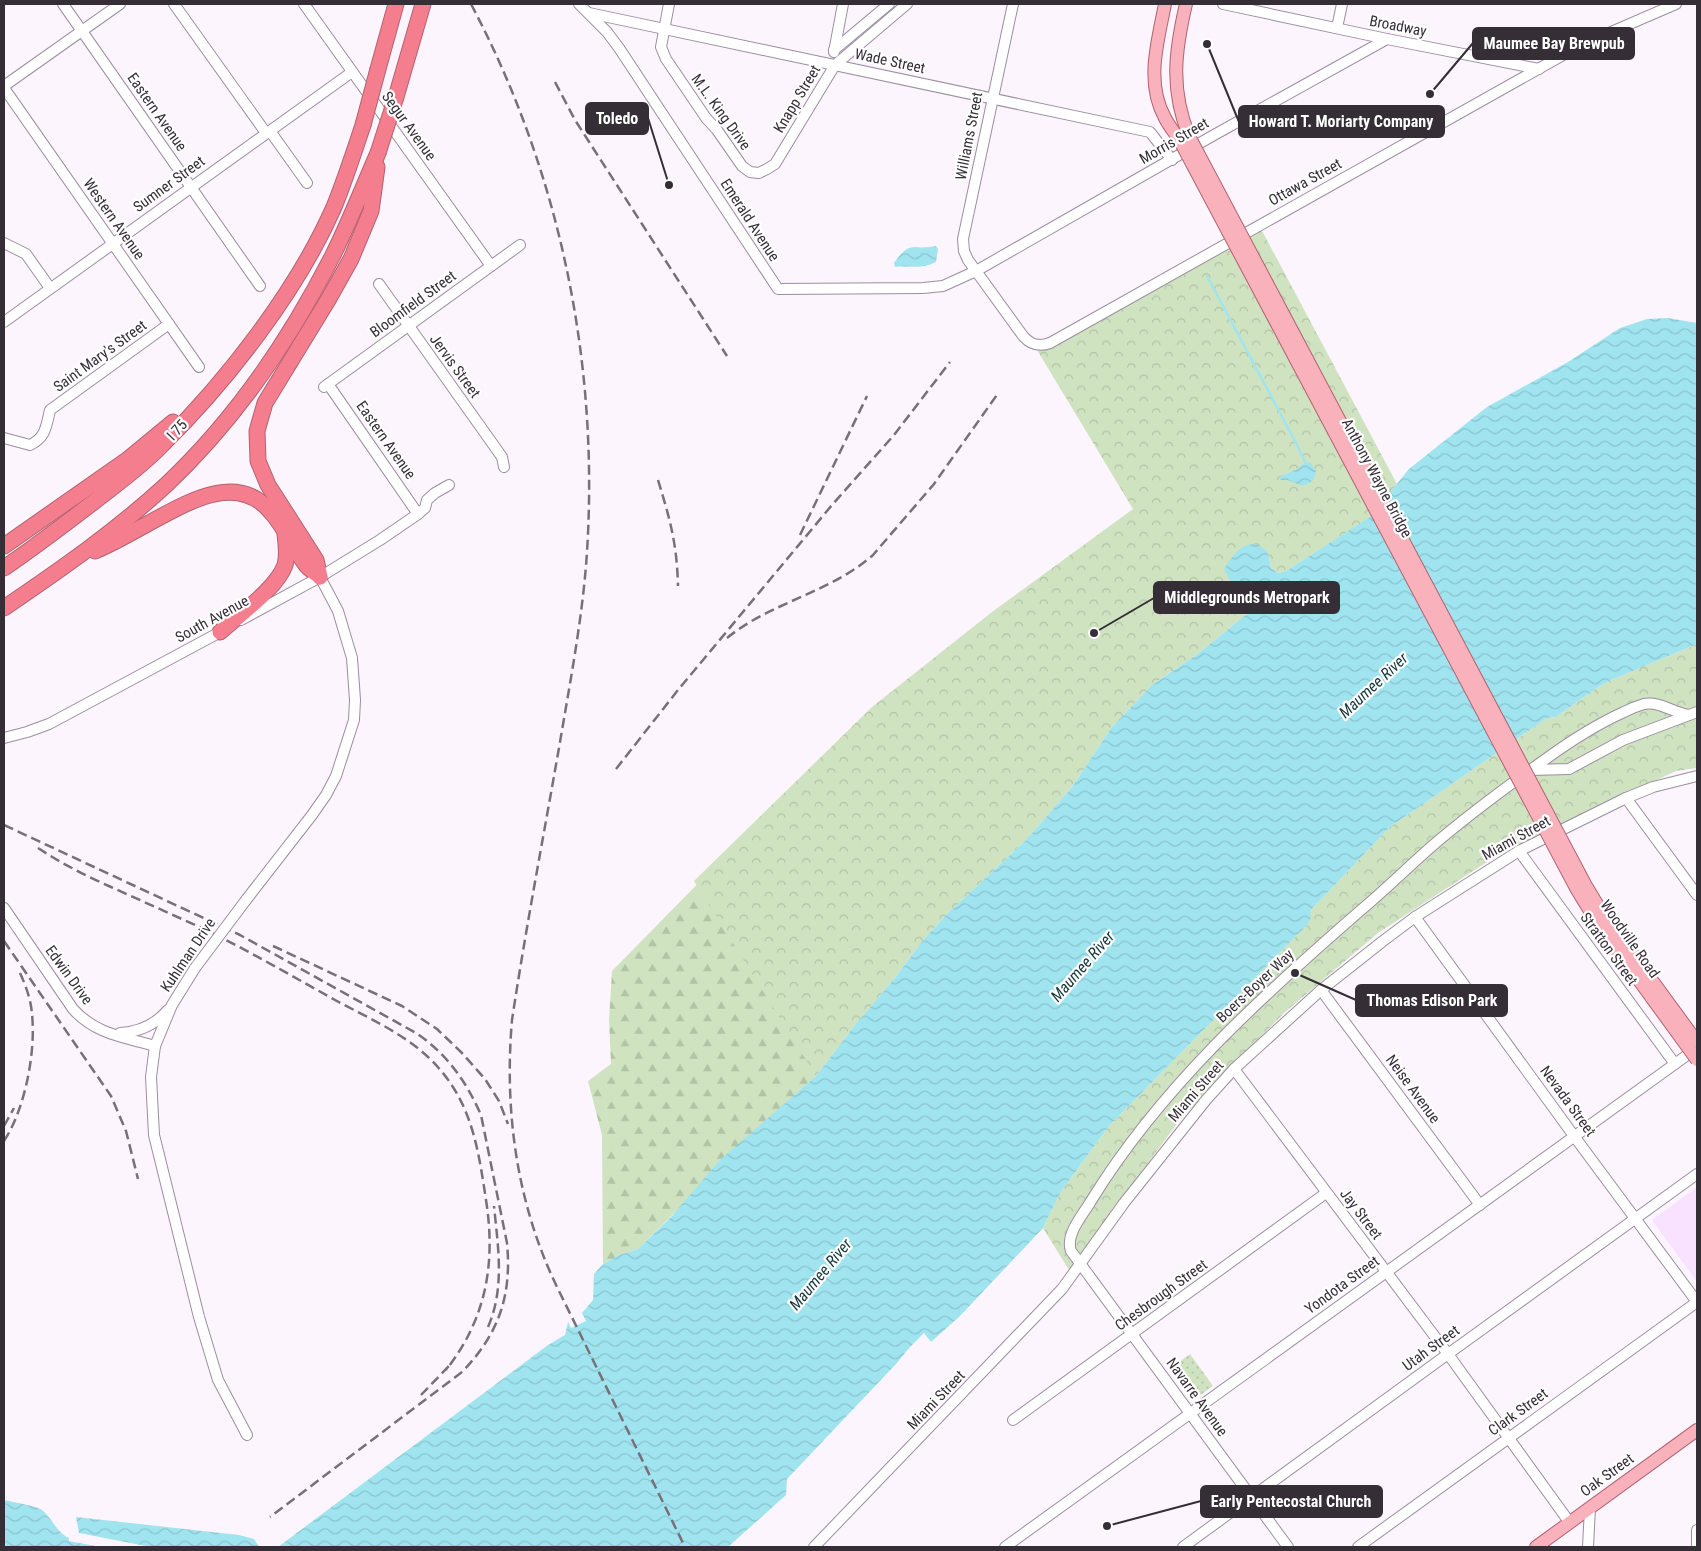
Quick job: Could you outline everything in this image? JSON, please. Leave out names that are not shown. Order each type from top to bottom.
[{"type":"highway","points":[[387,4],[386,10],[390,26]]},
{"type":"highway","name":"I 75","points":[[4,568],[125,479],[162,446],[216,386],[276,309],[310,253],[334,206],[363,125],[396,4]]},
{"type":"highway","name":"I 75","points":[[4,608],[75,560],[133,514],[168,483],[216,432],[262,373],[287,335],[332,256],[378,153],[423,4]]},
{"type":"highway","points":[[320,577],[316,560],[268,485],[258,461],[257,430],[265,404],[351,259],[370,211],[378,153]]},
{"type":"highway","points":[[4,546],[127,460],[164,430],[198,398],[256,336]]},
{"type":"highway","points":[[75,560],[115,542],[184,504],[208,495],[226,492],[247,495],[270,510],[306,566],[320,577]]},
{"type":"highway","points":[[220,632],[277,580],[285,565],[287,550],[285,532]]},
{"type":"main road","points":[[1165,4],[1156,47],[1155,82],[1164,117],[1184,138]]},
{"type":"main road","points":[[1184,138],[1176,76],[1178,39],[1186,4]]},
{"type":"main road","name":"Anthony Wayne Bridge","points":[[1184,138],[1549,827]]},
{"type":"main road","name":"Woodville Road","points":[[1549,827],[1600,909],[1697,1042]]},
{"type":"main road","name":"Woodville Road","points":[[1549,827],[1592,914],[1697,1060]]},
{"type":"main road","name":"Oak Street","points":[[1536,1547],[1697,1430]]},
{"type":"street","name":"Eastern Avenue","points":[[63,4],[260,286]]},
{"type":"street","points":[[4,87],[120,4]]},
{"type":"street","points":[[174,4],[307,183]]},
{"type":"street","name":"Segur Avenue","points":[[304,4],[491,266]]},
{"type":"street","name":"Emerald Avenue","points":[[579,4],[620,48],[778,290],[933,288],[943,286],[976,271]]},
{"type":"street","name":"M.L. King Drive","points":[[669,4],[661,46],[666,60],[742,166],[750,172],[763,171],[775,164],[782,152]]},
{"type":"street","name":"Knapp Street","points":[[782,152],[835,65],[834,50],[843,4]]},
{"type":"street","points":[[834,50],[889,4]]},
{"type":"street","points":[[835,65],[907,4]]},
{"type":"street","name":"Williams Street","points":[[976,271],[964,251],[963,239],[1013,4]]},
{"type":"street","name":"Broadway","points":[[1223,4],[1388,39],[1539,68]]},
{"type":"street","points":[[1337,28],[1342,4]]},
{"type":"street","name":"Ottawa Street","points":[[976,271],[1027,341],[1038,346],[1050,343],[1592,39],[1676,4]]},
{"type":"street","name":"Wade Street","points":[[589,13],[1150,132],[1172,160]]},
{"type":"street","name":"Morris Street","points":[[976,271],[1388,39]]},
{"type":"street","name":"Sumner Street","points":[[4,322],[352,72]]},
{"type":"street","name":"Western Avenue","points":[[4,87],[199,367]]},
{"type":"street","points":[[4,242],[26,254],[50,288]]},
{"type":"street","name":"Bloomfield Street","points":[[326,385],[520,245]]},
{"type":"street","name":"Jervis Street","points":[[379,284],[502,456],[504,467]]},
{"type":"street","name":"Saint Mary's Street","points":[[4,438],[30,445],[39,440],[44,434],[50,410],[169,324]]},
{"type":"street","name":"Eastern Avenue","points":[[326,385],[422,511]]},
{"type":"street","name":"South Avenue","points":[[4,738],[49,724],[320,577],[422,511],[427,500],[449,485]]},
{"type":"street","name":"Kuhlman Drive","points":[[247,1435],[218,1380],[199,1317],[154,1135],[151,1077],[155,1046],[172,1006],[195,968],[312,816],[336,776],[354,720],[355,700],[352,658],[338,611],[320,577]]},
{"type":"street","name":"Boers-Boyer Way","points":[[1081,1264],[1069,1246],[1072,1233],[1100,1188],[1132,1142],[1186,1076],[1234,1025],[1266,995],[1472,813],[1575,738],[1637,706],[1645,704],[1654,704],[1681,714],[1693,714]]},
{"type":"street","name":"Boers-Boyer Way","points":[[1524,774],[1531,770],[1568,769],[1623,740],[1693,714]]},
{"type":"street","name":"Miami Street","points":[[814,1547],[1047,1307],[1081,1264],[1130,1195],[1206,1100],[1234,1069],[1321,990],[1416,917],[1519,851],[1626,798],[1653,787],[1697,776]]},
{"type":"street","points":[[1626,798],[1697,896]]},
{"type":"street","name":"Stratton Street","points":[[1519,851],[1675,1064]]},
{"type":"street","name":"Edwin Drive","points":[[4,908],[73,1009],[83,1020],[93,1027],[155,1046]]},
{"type":"street","name":"Nevada Street","points":[[1416,917],[1697,1302]]},
{"type":"street","name":"Neise Avenue","points":[[1321,990],[1480,1205]]},
{"type":"street","points":[[107,1032],[121,1033],[142,1029],[162,1017],[172,1006]]},
{"type":"street","name":"Yondota Street","points":[[1005,1547],[1697,1048]]},
{"type":"street","name":"Jay Street","points":[[1234,1069],[1448,1354],[1570,1523]]},
{"type":"street","name":"Utah Street","points":[[1183,1547],[1697,1174]]},
{"type":"street","name":"Chesbrough Street","points":[[1013,1420],[1326,1193]]},
{"type":"street","name":"Navarre Avenue","points":[[1081,1264],[1288,1547]]},
{"type":"street","name":"Clark Street","points":[[1358,1547],[1697,1302]]},
{"type":"street","points":[[1588,1547],[1590,1508]]},
{"type":"street","points":[[1697,1530],[1697,1547]]},
{"type":"shaded area","points":[[1697,1187],[1697,1282],[1652,1220]]},
{"type":"green space","points":[[1259,225],[1397,484],[1371,517],[1286,571],[1278,573],[1271,568],[1268,552],[1237,586],[1254,582],[1262,590],[1248,613],[1199,653],[1152,685],[1112,727],[1072,787],[1027,839],[946,915],[924,939],[816,1076],[694,881],[872,707],[992,612],[1133,509],[1037,350]]},
{"type":"green space","points":[[1697,644],[1697,768],[1676,771],[1493,858],[1378,933],[1284,1013],[1179,1121],[1069,1270],[1043,1228],[1060,1193],[1109,1126],[1306,926],[1310,911],[1390,827],[1547,718],[1556,717],[1597,688],[1609,681]]},
{"type":"green space","points":[[777,808],[816,1076],[776,1112],[638,1249],[619,1255],[603,1264],[602,1135],[588,1081],[611,1064],[609,1020],[612,971],[719,862]]},
{"type":"green space","points":[[1190,1354],[1213,1386],[1195,1399],[1171,1368]]},
{"type":"water","points":[[936,246],[938,249],[936,262],[920,267],[895,267],[894,263],[908,248]]},
{"type":"water","name":"Maumee River","points":[[1668,318],[1697,323],[1697,644],[1609,681],[1597,688],[1556,717],[1547,718],[1390,827],[1310,911],[1311,918],[1306,926],[1109,1126],[1060,1193],[1043,1228],[960,1316],[931,1342],[924,1333],[910,1347],[787,1479],[786,1495],[728,1547],[278,1547],[548,1345],[565,1335],[568,1322],[571,1328],[586,1321],[582,1313],[593,1300],[594,1274],[603,1264],[619,1255],[638,1249],[672,1216],[719,1161],[816,1076],[924,939],[946,915],[1027,839],[1072,787],[1112,727],[1152,685],[1199,653],[1248,613],[1261,590],[1254,582],[1237,586],[1229,579],[1224,569],[1242,547],[1252,544],[1258,545],[1268,552],[1271,568],[1278,573],[1286,571],[1370,517],[1409,469],[1487,407],[1568,362],[1620,328],[1647,319]]},
{"type":"water","points":[[1310,462],[1316,471],[1314,479],[1308,484],[1302,486],[1288,480],[1280,480],[1280,477]]},
{"type":"water","points":[[4,1500],[42,1510],[61,1533],[69,1538],[69,1541],[101,1547],[4,1547]]},
{"type":"water","points":[[76,1517],[239,1535],[254,1539],[259,1547],[151,1547],[79,1533]]},
{"type":"waterway","points":[[1207,276],[1306,464]]},
{"type":"railway","points":[[471,4],[503,70],[529,137],[551,206],[568,277],[580,348],[587,421],[589,493],[586,566],[581,610],[512,1020],[510,1089],[516,1157],[532,1223],[543,1255],[685,1547]]},
{"type":"railway","points":[[555,82],[575,120],[727,356]]},
{"type":"railway","points":[[616,769],[678,690],[832,505],[894,435],[950,362]]},
{"type":"railway","points":[[727,638],[762,615],[838,579],[873,555],[934,484],[999,392]]},
{"type":"railway","points":[[800,535],[867,396]]},
{"type":"railway","points":[[658,480],[672,532],[678,586]]},
{"type":"railway","points":[[4,825],[240,935],[416,1033],[437,1050],[454,1069],[469,1091],[481,1115],[507,1243],[508,1262],[505,1297],[494,1328],[475,1358],[462,1372],[270,1517]]},
{"type":"railway","points":[[38,848],[86,876],[221,937],[392,1031],[419,1049],[453,1086],[468,1117],[481,1166],[490,1246],[485,1290],[479,1311],[460,1351],[446,1370]]},
{"type":"railway","points":[[4,941],[111,1096],[126,1131],[138,1179]]},
{"type":"railway","points":[[273,946],[402,1006],[437,1029],[485,1079],[499,1101],[508,1124]]},
{"type":"railway","points":[[4,1141],[18,1113],[23,1097],[32,1045],[31,1009],[28,993],[20,973]]},
{"type":"railway","points":[[4,1126],[14,1108]]},
{"type":"railway","points":[[488,1327],[497,1297],[499,1267],[494,1206]]},
{"type":"railway","points":[[421,1395],[449,1366]]},
{"type":"place","name":"Howard T. Moriarty Company","points":[[1207,44]]},
{"type":"place","name":"Maumee Bay Brewpub","points":[[1430,94]]},
{"type":"place","name":"Toledo","points":[[669,185]]},
{"type":"place","name":"Middlegrounds Metropark","points":[[1094,633]]},
{"type":"place","name":"Thomas Edison Park","points":[[1295,973]]},
{"type":"place","name":"Early Pentecostal Church","points":[[1107,1526]]}]
